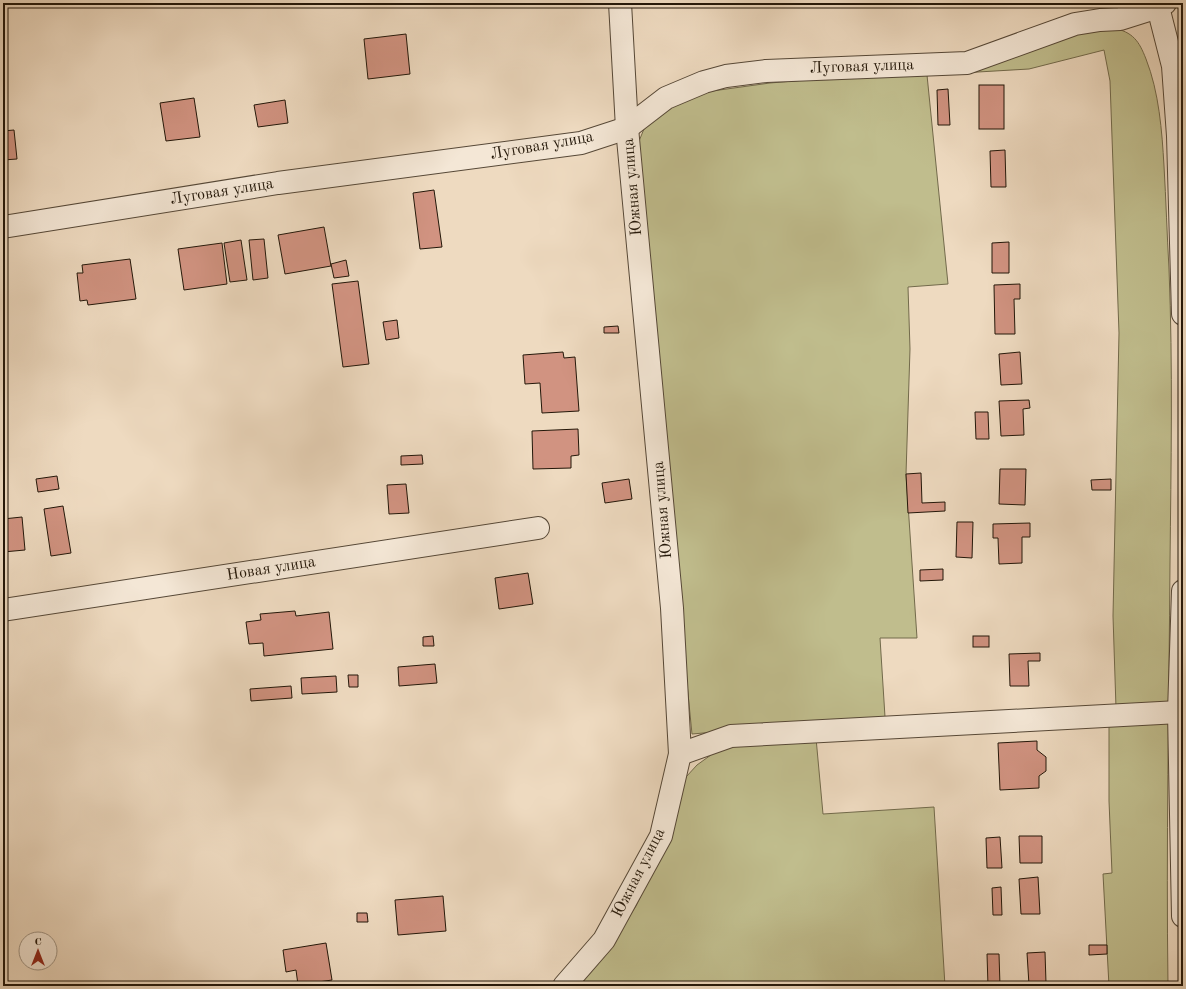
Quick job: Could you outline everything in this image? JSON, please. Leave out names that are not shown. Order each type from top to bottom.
[{"type":"street","name":"Южная улица","points":[[564,986],[604,940],[661,836],[680,754],[672,608],[627,128],[620,3]]},
{"type":"street","name":"Луговая улица","points":[[3,227],[278,183],[581,143],[627,128],[666,98],[704,82],[726,76],[766,71],[967,63],[1075,24],[1100,20],[1120,20],[1162,5]]},
{"type":"street","points":[[1162,5],[1173,66],[1178,136],[1183,314]]},
{"type":"street","name":"Новая улица","points":[[3,610],[538,528]]},
{"type":"street","points":[[1183,591],[1179,712],[1183,916]]},
{"type":"street","points":[[680,754],[731,736],[1179,712]]},
{"type":"shaded area","points":[[1113,28],[1126,32],[1134,38],[1141,47],[1146,59],[1157,98],[1161,125],[1164,166],[1169,269],[1171,379],[1167,827],[1168,986],[1109,986],[1103,874],[1112,873],[1109,801],[1109,722],[1116,708],[1113,616],[1119,333],[1110,81],[1104,50],[1029,69],[927,75],[948,284],[908,287],[910,349],[906,474],[917,638],[880,638],[885,717],[692,734],[648,291],[637,146],[646,124],[663,109],[705,92],[770,83],[853,76],[1063,36]]},
{"type":"shaded area","points":[[816,738],[823,814],[934,807],[945,986],[577,986],[594,968],[636,906],[665,844],[686,777],[697,765],[715,752],[727,747]]},
{"type":"building","points":[[406,34],[410,74],[368,79],[364,39]]},
{"type":"building","points":[[979,85],[1004,85],[1004,129],[979,129]]},
{"type":"building","points":[[948,89],[950,125],[938,125],[937,90]]},
{"type":"building","points":[[194,98],[200,137],[166,141],[160,103]]},
{"type":"building","points":[[285,100],[288,123],[258,127],[254,105]]},
{"type":"building","points":[[14,130],[17,159],[3,160],[3,131]]},
{"type":"building","points":[[1005,150],[1006,187],[991,187],[990,151]]},
{"type":"building","points":[[434,190],[442,247],[420,249],[413,193]]},
{"type":"building","points":[[324,227],[331,266],[285,274],[278,235]]},
{"type":"building","points":[[264,239],[268,278],[253,280],[249,240]]},
{"type":"building","points":[[241,240],[247,280],[230,282],[224,243]]},
{"type":"building","points":[[1009,242],[1009,273],[992,273],[992,243]]},
{"type":"building","points":[[222,243],[227,284],[184,290],[178,249]]},
{"type":"building","points":[[130,259],[136,299],[88,305],[87,300],[80,301],[77,273],[83,273],[82,265]]},
{"type":"building","points":[[346,260],[349,276],[334,278],[331,264]]},
{"type":"building","points":[[358,281],[369,364],[343,367],[332,284]]},
{"type":"building","points":[[1020,284],[1020,299],[1014,299],[1015,334],[995,334],[994,285]]},
{"type":"building","points":[[397,320],[399,338],[386,340],[383,322]]},
{"type":"building","points":[[618,326],[619,333],[604,333],[604,327]]},
{"type":"building","points":[[563,352],[564,358],[575,357],[579,411],[542,413],[540,383],[525,384],[523,355]]},
{"type":"building","points":[[1020,352],[1022,384],[1001,385],[999,354]]},
{"type":"building","points":[[1029,400],[1030,408],[1023,409],[1024,435],[1001,436],[999,401]]},
{"type":"building","points":[[975,412],[988,412],[989,439],[976,439]]},
{"type":"building","points":[[578,429],[579,455],[571,456],[571,468],[533,469],[532,431]]},
{"type":"building","points":[[422,455],[423,464],[401,465],[401,456]]},
{"type":"building","points":[[1000,469],[1026,469],[1025,505],[999,504]]},
{"type":"building","points":[[921,473],[922,503],[945,502],[945,511],[908,513],[906,474]]},
{"type":"building","points":[[57,476],[59,489],[38,492],[36,479]]},
{"type":"building","points":[[629,479],[632,499],[605,503],[602,483]]},
{"type":"building","points":[[1111,479],[1111,490],[1092,490],[1091,480]]},
{"type":"building","points":[[406,484],[409,513],[389,514],[387,485]]},
{"type":"building","points":[[63,506],[71,553],[51,556],[44,509]]},
{"type":"building","points":[[22,517],[25,550],[3,552],[3,519]]},
{"type":"building","points":[[957,522],[973,522],[972,558],[956,557]]},
{"type":"building","points":[[1030,523],[1030,537],[1022,537],[1022,563],[999,564],[998,538],[993,538],[993,524]]},
{"type":"building","points":[[943,569],[943,580],[920,581],[920,570]]},
{"type":"building","points":[[528,573],[533,604],[499,609],[495,578]]},
{"type":"building","points":[[295,611],[296,616],[329,612],[333,649],[264,656],[263,643],[249,644],[246,622],[261,620],[260,614]]},
{"type":"building","points":[[433,636],[434,646],[423,646],[423,637]]},
{"type":"building","points":[[973,636],[989,636],[989,647],[973,647]]},
{"type":"building","points":[[1040,653],[1040,661],[1028,661],[1029,686],[1010,686],[1009,654]]},
{"type":"building","points":[[435,664],[437,683],[399,686],[398,667]]},
{"type":"building","points":[[348,675],[358,675],[358,687],[349,687]]},
{"type":"building","points":[[336,676],[337,692],[302,694],[301,678]]},
{"type":"building","points":[[291,686],[292,698],[251,701],[250,689]]},
{"type":"building","points":[[1037,741],[1037,750],[1046,757],[1046,771],[1039,776],[1039,788],[1000,790],[998,743]]},
{"type":"building","points":[[1019,836],[1042,836],[1042,863],[1020,863]]},
{"type":"building","points":[[1000,837],[1002,868],[987,868],[986,838]]},
{"type":"building","points":[[1038,877],[1040,914],[1021,914],[1019,879]]},
{"type":"building","points":[[1001,887],[1002,915],[993,915],[992,888]]},
{"type":"building","points":[[443,896],[446,931],[398,935],[395,900]]},
{"type":"building","points":[[357,913],[367,913],[368,922],[357,922]]},
{"type":"building","points":[[326,943],[332,980],[298,985],[296,970],[286,972],[283,950]]},
{"type":"building","points":[[1089,945],[1107,945],[1107,954],[1089,955]]},
{"type":"building","points":[[1045,952],[1046,983],[1029,985],[1027,953]]},
{"type":"building","points":[[987,954],[999,954],[1000,986],[988,986]]}]
